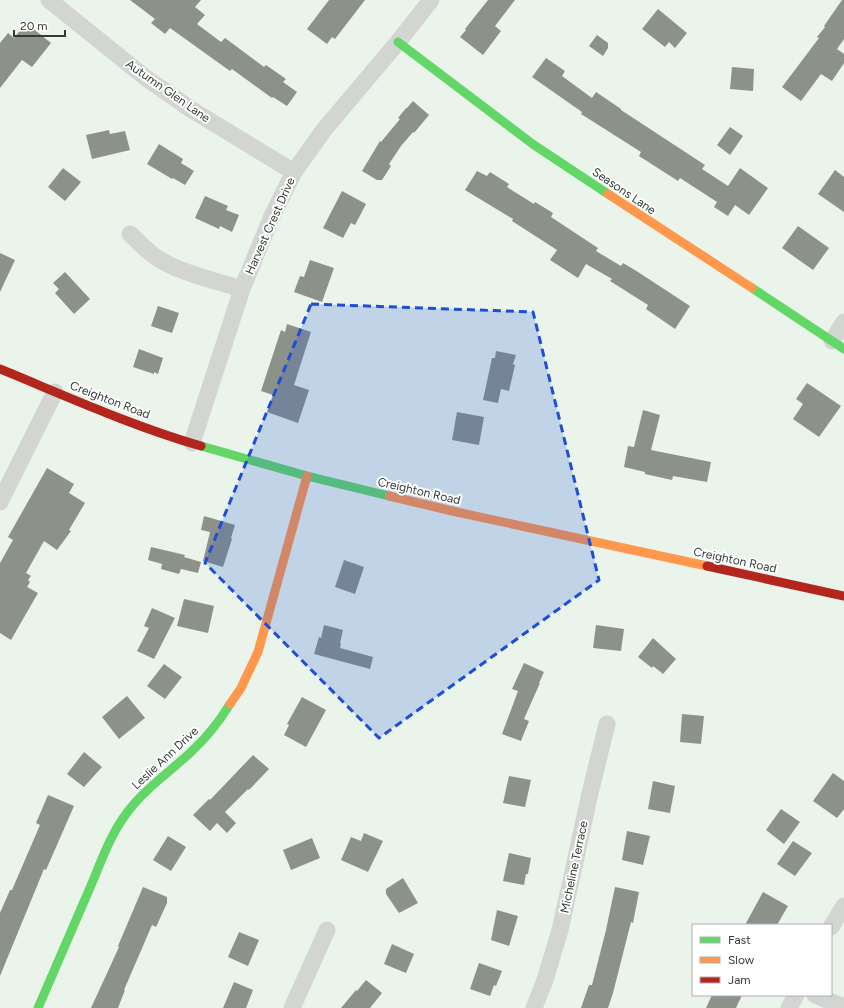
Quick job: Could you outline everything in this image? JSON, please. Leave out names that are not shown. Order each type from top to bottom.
[{"type":"street","name":"Autumn Glen Lane","points":[[49,0],[146,78],[192,110],[294,172]]},
{"type":"street","name":"Harvest Crest Drive","points":[[192,443],[242,289],[272,216],[294,172],[323,131],[398,42],[431,0]]},
{"type":"street","name":"Seasons Lane","points":[[398,42],[534,145],[838,345]]},
{"type":"street","points":[[130,234],[154,256],[172,266],[242,289]]},
{"type":"street","points":[[838,345],[844,322]]},
{"type":"street","name":"Creighton Road","points":[[0,369],[55,392],[178,439],[307,476],[452,512],[844,596]]},
{"type":"street","points":[[0,502],[55,392]]},
{"type":"street","name":"Leslie Ann Drive","points":[[38,1008],[109,843],[126,815],[136,801],[151,786],[191,752],[206,737],[221,719],[241,688],[258,652],[307,476]]},
{"type":"street","name":"Micheline Terrace","points":[[534,1008],[545,980],[560,930],[590,793],[607,724]]},
{"type":"street","points":[[832,925],[844,906]]},
{"type":"street","points":[[292,1008],[327,930]]},
{"type":"street","points":[[789,1008],[795,996]]},
{"type":"street","points":[[817,996],[844,1007]]},
{"type":"highlighted area","points":[[311,304],[533,312],[599,580],[379,738],[205,563]]},
{"type":"building","points":[[130,0],[201,0],[195,7],[205,15],[197,24],[221,42],[225,38],[264,67],[266,65],[286,79],[283,82],[297,92],[287,106],[273,97],[272,98],[232,69],[230,71],[170,28],[165,34],[151,23],[155,19]]},
{"type":"building","points":[[329,0],[365,0],[335,39],[332,37],[327,44],[307,29]]},
{"type":"building","points":[[488,0],[515,0],[495,26],[501,31],[483,55],[460,37]]},
{"type":"building","points":[[842,0],[844,0],[844,39],[837,49],[844,54],[844,63],[832,81],[821,74],[801,101],[782,87],[819,38],[817,37]]},
{"type":"building","points":[[658,9],[687,33],[675,48],[669,42],[665,47],[642,29]]},
{"type":"building","points":[[26,23],[51,43],[32,67],[22,60],[0,88],[0,43],[8,33],[14,38]]},
{"type":"building","points":[[597,35],[608,43],[608,48],[603,56],[589,46]]},
{"type":"building","points":[[546,58],[565,71],[562,76],[592,98],[596,92],[705,165],[702,169],[728,186],[740,168],[768,188],[749,215],[735,205],[728,216],[714,207],[717,202],[680,178],[678,181],[639,156],[641,152],[581,114],[582,112],[532,77]]},
{"type":"building","points":[[732,67],[754,69],[753,91],[730,89]]},
{"type":"building","points":[[413,101],[429,115],[401,146],[389,164],[391,166],[382,180],[377,180],[362,171],[380,141],[381,142],[400,119],[398,118]]},
{"type":"building","points":[[730,127],[743,136],[730,155],[717,145]]},
{"type":"building","points":[[109,130],[110,134],[125,131],[130,150],[92,159],[86,135]]},
{"type":"building","points":[[159,144],[183,159],[181,163],[194,171],[185,185],[147,164]]},
{"type":"building","points":[[63,168],[81,182],[65,201],[48,187]]},
{"type":"building","points":[[835,170],[844,177],[844,212],[818,194]]},
{"type":"building","points":[[477,171],[487,176],[490,172],[509,184],[507,187],[534,204],[535,202],[553,213],[551,217],[598,248],[596,251],[621,266],[623,263],[690,306],[675,329],[646,309],[648,305],[610,281],[612,279],[586,264],[578,278],[550,260],[557,250],[512,221],[513,219],[465,190]]},
{"type":"building","points":[[342,191],[366,204],[355,225],[351,223],[343,238],[323,228]]},
{"type":"building","points":[[205,196],[228,206],[226,210],[239,215],[232,232],[220,226],[219,229],[195,218]]},
{"type":"building","points":[[798,226],[829,248],[813,270],[782,248]]},
{"type":"building","points":[[0,253],[15,260],[0,292]]},
{"type":"building","points":[[310,260],[334,268],[322,302],[294,292],[300,276],[304,277]]},
{"type":"building","points":[[65,272],[90,299],[74,314],[55,293],[59,289],[53,283]]},
{"type":"building","points":[[158,306],[179,313],[172,333],[151,326]]},
{"type":"building","points":[[287,324],[311,332],[294,385],[309,390],[298,423],[267,412],[273,395],[261,391],[281,330],[285,332]]},
{"type":"building","points":[[139,349],[163,358],[158,374],[133,367]]},
{"type":"building","points":[[496,351],[516,355],[513,364],[515,365],[509,391],[501,389],[498,403],[483,400],[492,358],[495,358]]},
{"type":"building","points":[[807,383],[841,406],[819,437],[793,419],[803,404],[796,399]]},
{"type":"building","points":[[643,410],[660,415],[651,450],[711,462],[707,482],[673,476],[672,480],[645,474],[645,472],[624,467],[628,446],[634,447]]},
{"type":"building","points":[[457,412],[484,417],[479,445],[452,440]]},
{"type":"building","points":[[47,468],[74,484],[69,493],[85,503],[69,530],[71,531],[57,550],[44,541],[26,573],[31,576],[28,580],[30,582],[27,587],[38,593],[11,640],[0,633],[0,563],[13,540],[8,537]]},
{"type":"building","points":[[204,516],[235,525],[223,567],[203,561],[210,532],[201,530]]},
{"type":"building","points":[[151,547],[185,555],[184,557],[201,562],[198,573],[181,569],[179,574],[161,569],[162,564],[148,560]]},
{"type":"building","points":[[344,560],[364,567],[355,594],[335,587]]},
{"type":"building","points":[[184,599],[214,606],[208,633],[177,626]]},
{"type":"building","points":[[152,608],[175,618],[154,659],[137,651],[149,628],[144,626]]},
{"type":"building","points":[[324,625],[343,630],[340,648],[373,657],[370,669],[314,654],[319,637],[321,638]]},
{"type":"building","points":[[596,625],[624,629],[621,651],[593,648]]},
{"type":"building","points":[[653,638],[676,659],[663,674],[653,666],[652,668],[638,657]]},
{"type":"building","points":[[524,663],[544,672],[524,719],[529,721],[521,741],[502,734],[518,691],[512,689]]},
{"type":"building","points":[[164,664],[182,677],[165,699],[147,686]]},
{"type":"building","points":[[127,696],[145,718],[119,739],[102,717]]},
{"type":"building","points":[[302,697],[326,710],[306,747],[284,735],[289,725],[287,724]]},
{"type":"building","points":[[682,714],[704,716],[701,744],[680,742]]},
{"type":"building","points":[[84,752],[102,767],[84,787],[67,774]]},
{"type":"building","points":[[253,755],[269,769],[225,812],[236,823],[227,833],[217,823],[210,831],[193,815],[209,799],[210,800]]},
{"type":"building","points":[[833,773],[844,781],[844,809],[837,818],[813,801]]},
{"type":"building","points":[[509,776],[531,780],[525,807],[503,803]]},
{"type":"building","points":[[653,781],[675,786],[670,813],[648,809]]},
{"type":"building","points":[[48,795],[74,806],[46,870],[44,869],[0,976],[0,913],[10,890],[12,890],[40,825],[36,823]]},
{"type":"building","points":[[781,809],[800,822],[784,844],[766,830]]},
{"type":"building","points":[[627,831],[650,836],[643,865],[622,860]]},
{"type":"building","points":[[364,833],[383,841],[368,872],[341,860],[351,837],[361,841]]},
{"type":"building","points":[[168,836],[186,847],[171,871],[153,860]]},
{"type":"building","points":[[312,838],[320,858],[291,870],[283,850]]},
{"type":"building","points":[[793,841],[812,853],[795,876],[777,864]]},
{"type":"building","points":[[509,853],[531,858],[524,885],[503,881]]},
{"type":"building","points":[[403,878],[418,903],[399,913],[386,894],[386,889]]},
{"type":"building","points":[[143,887],[167,897],[167,903],[156,927],[152,925],[124,990],[118,1008],[91,1008],[119,947],[118,946]]},
{"type":"building","points":[[615,887],[639,892],[633,923],[631,922],[608,1008],[581,1008],[589,985],[592,985]]},
{"type":"building","points":[[763,892],[788,906],[778,924],[746,924]]},
{"type":"building","points":[[497,910],[518,916],[509,946],[491,940]]},
{"type":"building","points":[[239,932],[259,940],[248,966],[228,957]]},
{"type":"building","points":[[392,944],[414,954],[406,973],[384,964]]},
{"type":"building","points":[[479,963],[502,971],[490,996],[470,989]]},
{"type":"building","points":[[366,980],[382,993],[370,1008],[341,1008],[356,990],[357,991]]},
{"type":"building","points":[[234,982],[253,990],[246,1008],[223,1008]]},
{"type":"building","points":[[712,996],[742,996],[736,1008],[706,1008]]},
{"type":"traffic: fast","points":[[398,42],[534,145],[608,194]]},
{"type":"traffic: fast","points":[[752,288],[844,349]]},
{"type":"traffic: fast","points":[[201,446],[307,476],[389,496]]},
{"type":"traffic: fast","points":[[38,1008],[105,851],[120,823],[133,805],[203,740],[230,704]]},
{"type":"traffic: slow","points":[[608,194],[752,288]]},
{"type":"traffic: slow","points":[[230,704],[241,688],[258,652],[307,476]]},
{"type":"traffic: slow","points":[[389,496],[707,566]]},
{"type":"traffic: jam","points":[[0,369],[124,420],[201,446]]},
{"type":"traffic: jam","points":[[707,566],[844,596]]}]
